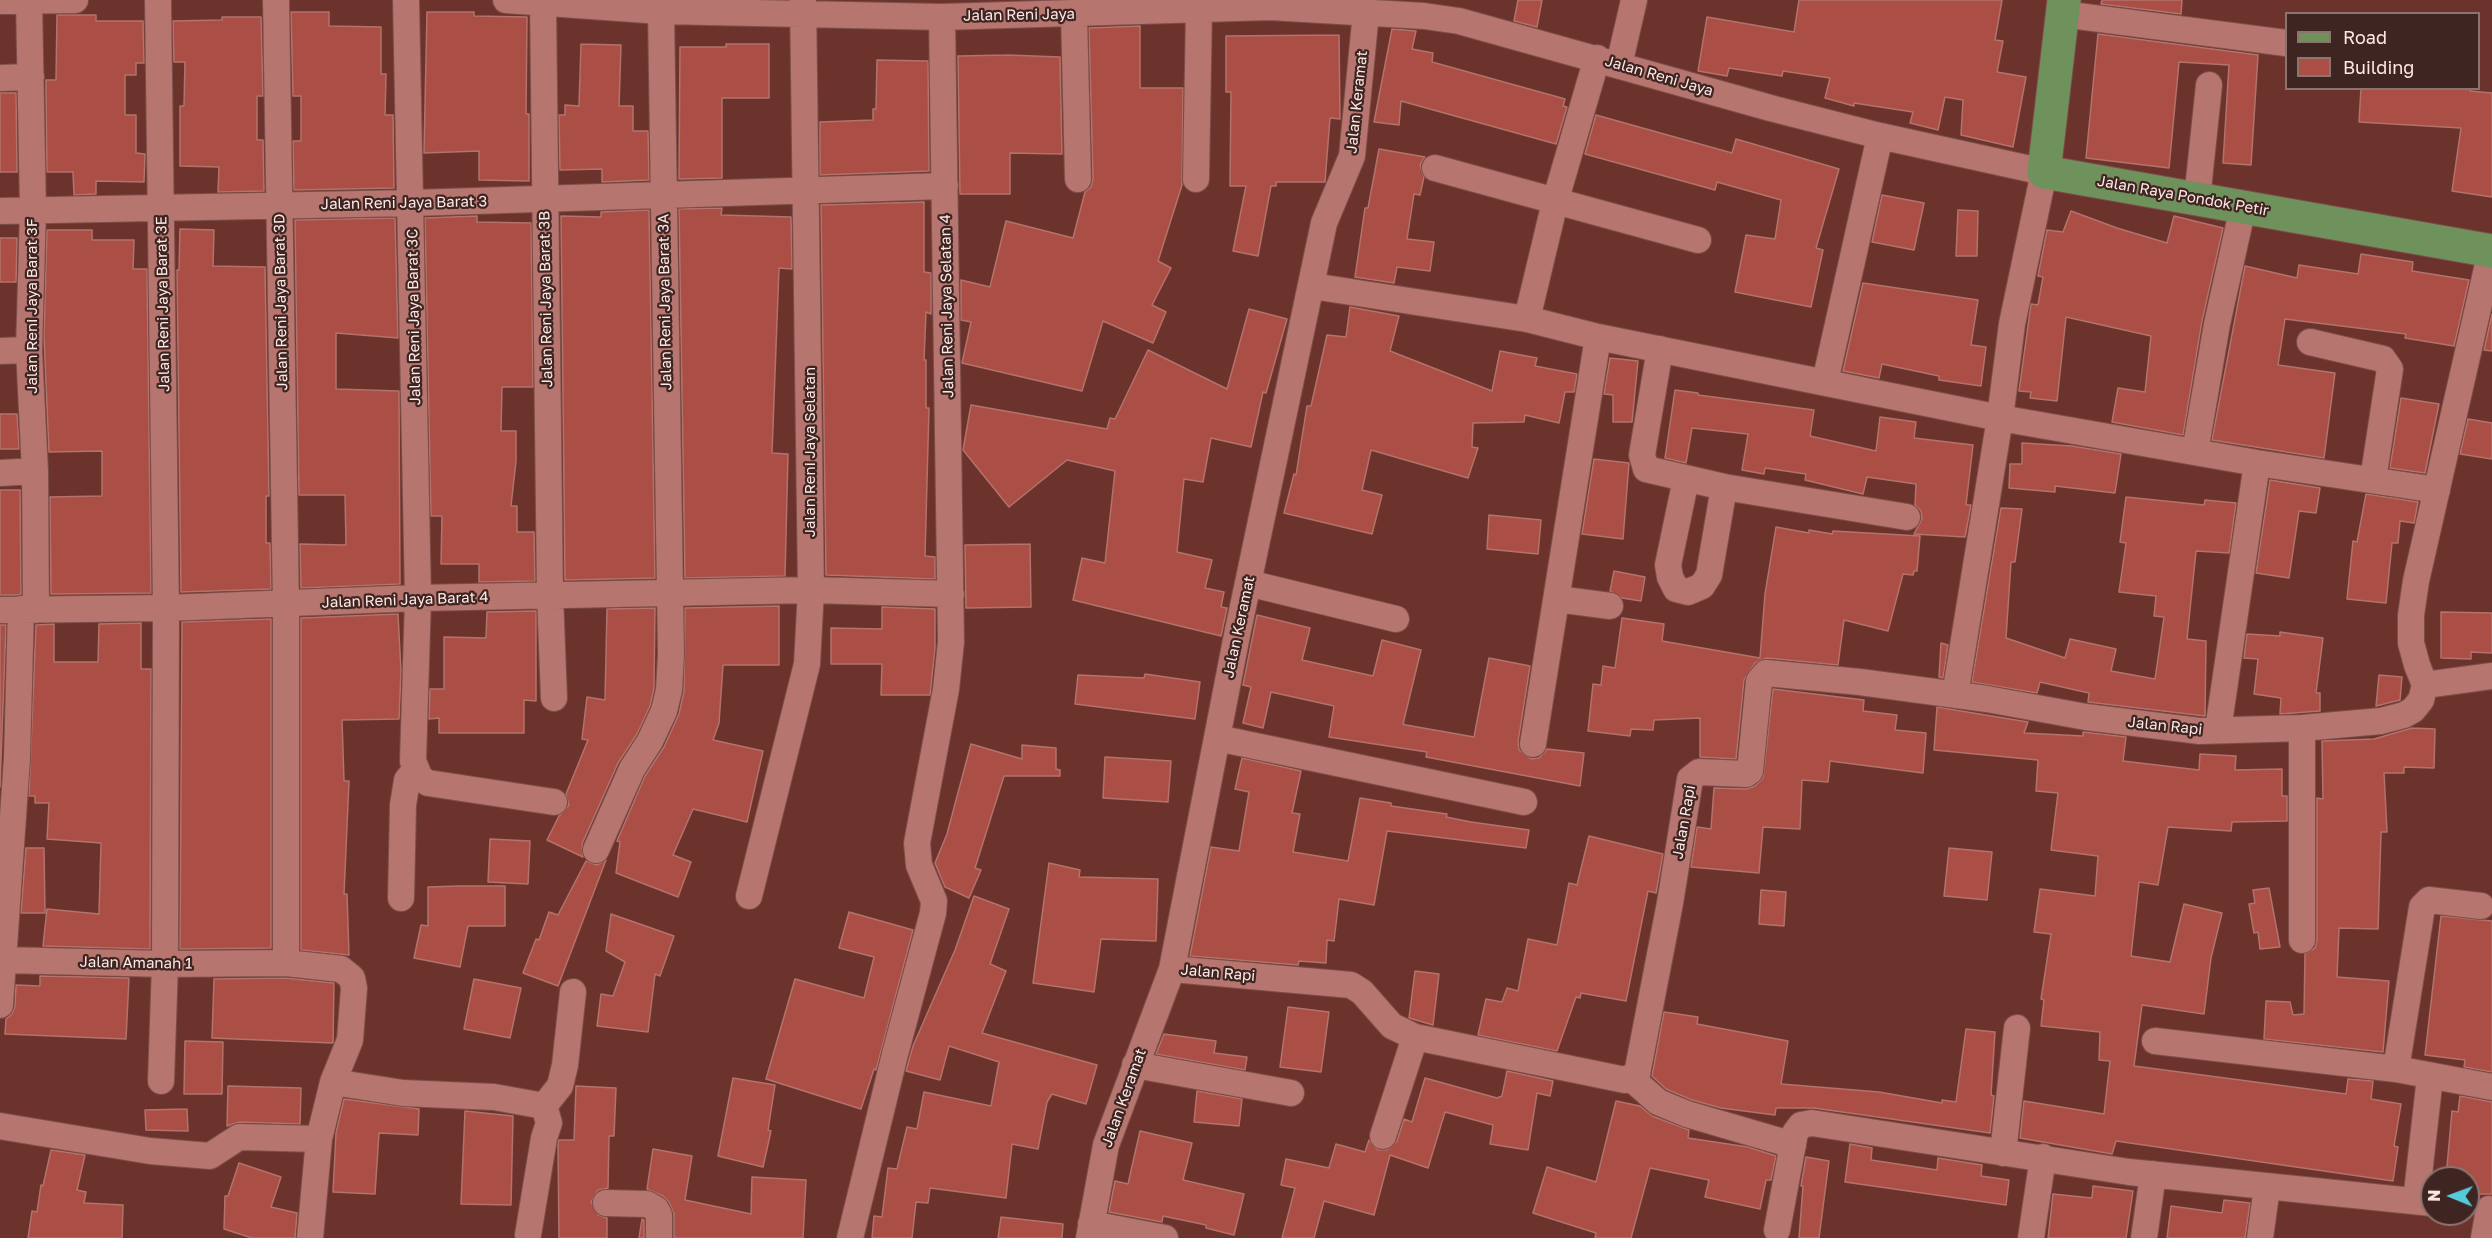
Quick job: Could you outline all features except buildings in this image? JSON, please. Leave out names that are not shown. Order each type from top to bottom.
[{"type":"main road","points":[[2044,172],[2063,7]]},
{"type":"main road","name":"Jalan Raya Pondok Petir","points":[[2044,172],[2491,251]]},
{"type":"street","points":[[0,1],[75,0]]},
{"type":"street","name":"Jalan Reni Jaya Barat 3E","points":[[158,0],[166,609],[165,964],[161,1081]]},
{"type":"street","name":"Jalan Reni Jaya Barat 3D","points":[[276,0],[286,605],[286,963]]},
{"type":"street","name":"Jalan Reni Jaya Barat 3C","points":[[406,0],[412,203],[418,598],[413,745],[415,771]]},
{"type":"street","name":"Jalan Reni Jaya","points":[[506,0],[661,11],[803,8],[942,17],[1198,10],[1268,3],[1366,12],[1426,8],[1459,21],[1880,136],[2044,172]]},
{"type":"street","points":[[1527,319],[1555,202],[1634,0]]},
{"type":"street","name":"Jalan Reni Jaya Barat 3F","points":[[19,610],[35,471],[29,350],[33,210],[29,1]]},
{"type":"street","name":"Jalan Reni Jaya Barat 3B","points":[[543,2],[550,595],[555,698]]},
{"type":"street","points":[[2063,7],[2285,43]]},
{"type":"street","name":"Jalan Reni Jaya Selatan","points":[[749,897],[807,664],[811,590],[803,8]]},
{"type":"street","points":[[1196,179],[1198,10]]},
{"type":"street","name":"Jalan Reni Jaya Barat 3A","points":[[596,850],[632,769],[650,741],[664,711],[669,690],[671,654],[668,594],[661,11]]},
{"type":"street","name":"Jalan Keramat","points":[[1090,1231],[1106,1145],[1172,969],[1248,584],[1324,222],[1347,174],[1352,156],[1366,12]]},
{"type":"street","points":[[1074,14],[1078,179]]},
{"type":"street","name":"Jalan Reni Jaya Selatan 4","points":[[850,1238],[933,913],[934,901],[919,865],[917,843],[946,689],[951,642],[942,17]]},
{"type":"street","points":[[0,78],[31,77]]},
{"type":"street","points":[[2197,199],[2209,85]]},
{"type":"street","points":[[1824,382],[1880,136]]},
{"type":"street","points":[[1435,168],[1698,240]]},
{"type":"street","points":[[1955,695],[2000,418],[2012,324],[2044,172]]},
{"type":"street","name":"Jalan Reni Jaya Barat 3","points":[[0,211],[412,203],[945,186]]},
{"type":"street","points":[[2195,452],[2217,324],[2243,207]]},
{"type":"street","points":[[2491,251],[2416,580],[2411,615],[2412,643],[2425,685],[2492,676]]},
{"type":"street","points":[[1312,286],[1527,319],[1598,337],[2000,418],[2257,463],[2437,490]]},
{"type":"street","points":[[1533,744],[1598,337]]},
{"type":"street","points":[[2310,342],[2383,359],[2390,369],[2373,480]]},
{"type":"street","points":[[1660,349],[1643,465],[1646,469],[1724,488],[1907,517]]},
{"type":"street","points":[[0,351],[29,350]]},
{"type":"street","points":[[2218,730],[2257,463]]},
{"type":"street","points":[[0,473],[35,471]]},
{"type":"street","points":[[1686,479],[1668,565],[1670,577],[1676,589],[1688,592],[1702,586],[1709,575],[1724,488]]},
{"type":"street","points":[[1248,584],[1396,619]]},
{"type":"street","name":"Jalan Reni Jaya Barat 4","points":[[19,610],[166,609],[418,598],[811,590],[951,594]]},
{"type":"street","points":[[1557,599],[1610,606]]},
{"type":"street","points":[[0,1005],[16,758],[19,610]]},
{"type":"street","name":"Jalan Rapi","points":[[1172,969],[1351,985],[1362,992],[1392,1026],[1415,1037],[1588,1074],[1632,1079],[1637,1074],[1668,914],[1690,779],[1699,772],[1746,774],[1750,771],[1761,675],[1771,672],[1955,695],[2086,717],[2218,730],[2302,728],[2381,721],[2404,715],[2421,700],[2425,685]]},
{"type":"street","points":[[2302,728],[2302,939]]},
{"type":"street","points":[[1217,738],[1524,802]]},
{"type":"street","points":[[401,898],[403,805],[407,780],[415,771],[428,783],[554,802]]},
{"type":"street","points":[[2396,1069],[2424,902],[2429,900],[2481,906]]},
{"type":"street","name":"Jalan Amanah 1","points":[[3,960],[165,964],[286,963],[340,969],[352,978],[354,988],[350,1040],[333,1082],[320,1139],[310,1238]]},
{"type":"street","points":[[544,1106],[560,1086],[565,1065],[573,992]]},
{"type":"street","points":[[2003,1153],[2017,1028]]},
{"type":"street","points":[[1383,1136],[1415,1037]]},
{"type":"street","points":[[2155,1041],[2396,1069],[2492,1087]]},
{"type":"street","points":[[1135,1065],[1291,1093]]},
{"type":"street","points":[[2426,1166],[2430,1077]]},
{"type":"street","points":[[1632,1079],[1658,1102],[1687,1114],[1793,1145]]},
{"type":"street","points":[[333,1082],[402,1093],[494,1098],[544,1106]]},
{"type":"street","points":[[528,1236],[544,1138],[549,1123],[544,1106]]},
{"type":"street","points":[[1777,1230],[1795,1133],[1801,1125],[1812,1123],[2153,1174],[2420,1202]]},
{"type":"street","points":[[0,1126],[150,1151],[210,1156],[238,1137],[320,1139]]},
{"type":"street","points":[[2031,1238],[2043,1157]]},
{"type":"street","points":[[2144,1238],[2153,1174]]},
{"type":"street","points":[[2260,1238],[2267,1187]]},
{"type":"street","points":[[606,1203],[647,1204],[656,1209],[659,1215],[659,1238]]},
{"type":"street","points":[[2483,1208],[2484,1238]]},
{"type":"street","points":[[1090,1231],[1165,1238]]}]
